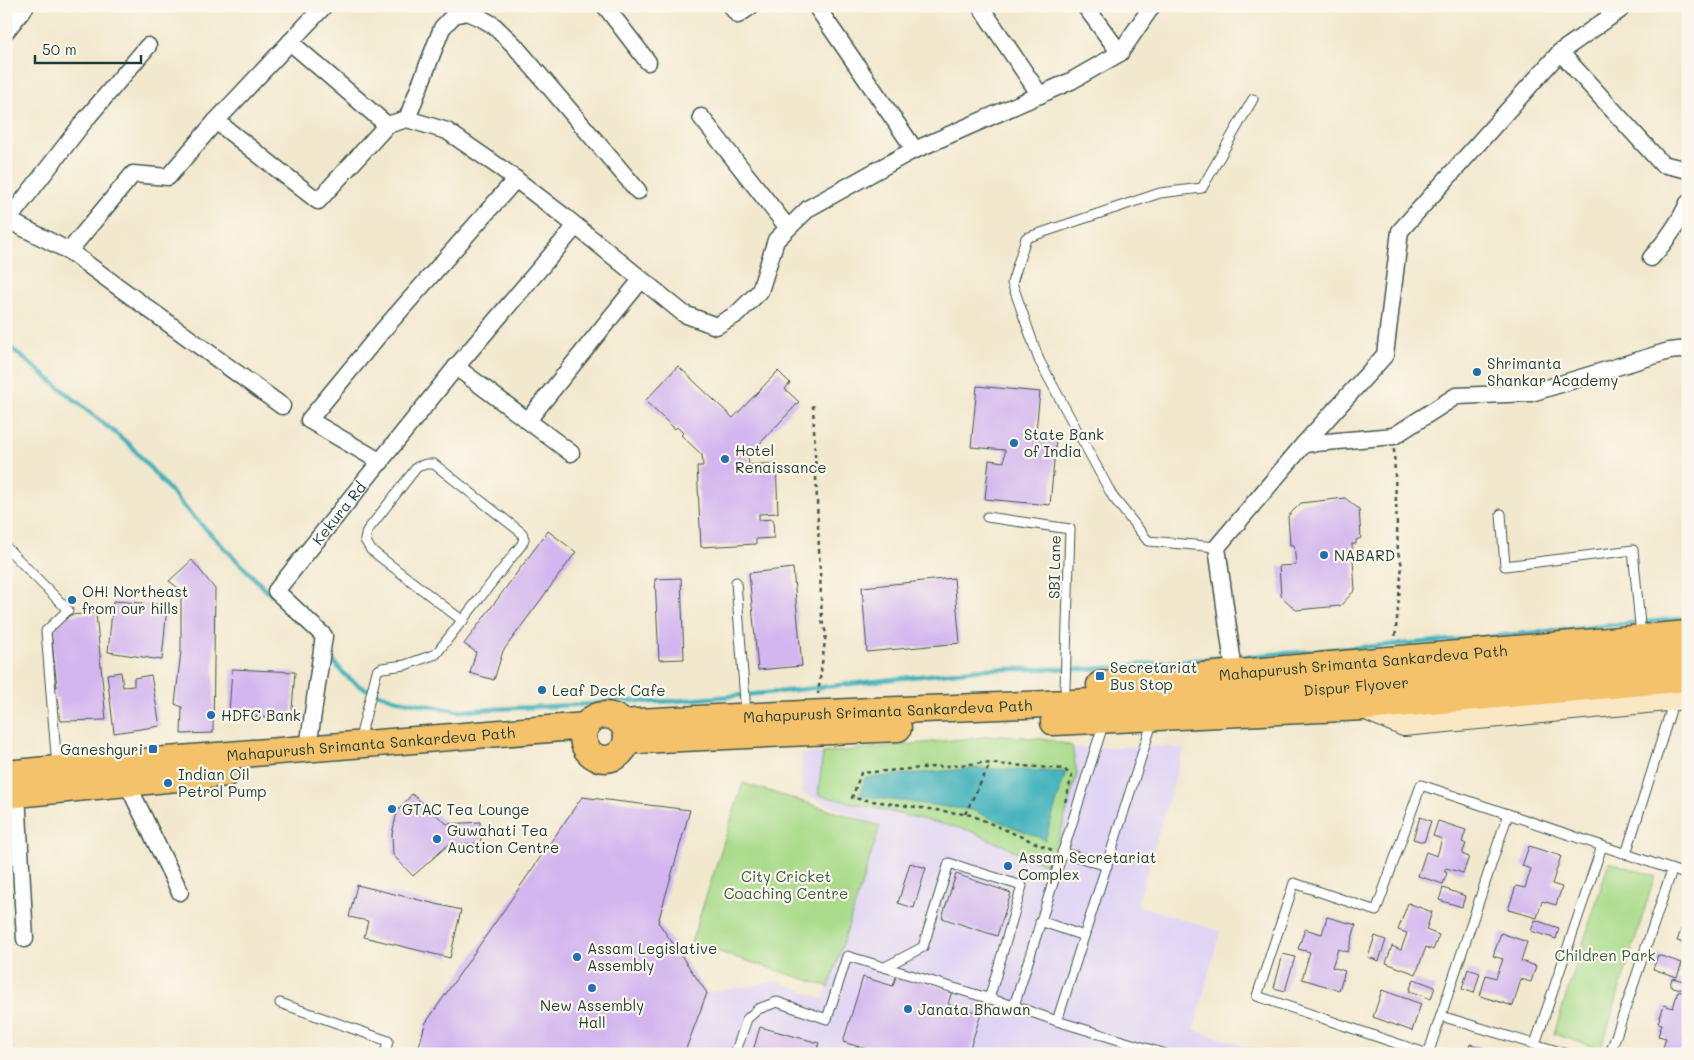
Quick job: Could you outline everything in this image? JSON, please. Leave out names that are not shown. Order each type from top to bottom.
[{"type":"main road","name":"Mahapurush Srimanta Sankardeva Path","points":[[624,732],[746,710],[1024,705],[1065,682],[1232,662],[1640,628],[1688,634]]},
{"type":"main road","name":"Dispur Flyover","points":[[1024,705],[1156,708],[1303,690],[1688,657]]},
{"type":"main road","name":"Mahapurush Srimanta Sankardeva Path","points":[[624,732],[1104,720],[1156,708],[1364,707],[1683,691]]},
{"type":"main road","points":[[602,715],[616,718],[624,732],[622,751],[616,756],[602,760],[589,753],[585,735],[595,718],[602,715]]},
{"type":"main road","name":"Mahapurush Srimanta Sankardeva Path","points":[[10,788],[57,769],[358,744],[585,735]]},
{"type":"main road","name":"Mahapurush Srimanta Sankardeva Path","points":[[10,788],[127,783],[585,735]]},
{"type":"street","points":[[6,31],[26,6]]},
{"type":"street","points":[[70,251],[133,174],[168,177],[216,121],[324,6]]},
{"type":"street","points":[[605,6],[648,62]]},
{"type":"street","points":[[731,6],[738,15],[751,6]]},
{"type":"street","points":[[816,6],[915,150]]},
{"type":"street","points":[[980,6],[1040,95]]},
{"type":"street","points":[[1085,6],[1120,53]]},
{"type":"street","points":[[216,121],[318,201],[387,125],[407,119],[448,131],[516,179],[684,314],[716,326],[737,314],[760,291],[776,240],[809,208],[915,150],[1070,81],[1120,53],[1152,6]]},
{"type":"street","points":[[1232,662],[1217,547],[1304,444],[1386,355],[1400,231],[1560,52],[1624,8]]},
{"type":"street","points":[[407,119],[442,28],[454,15],[467,12],[493,25],[514,45],[638,191]]},
{"type":"street","points":[[290,42],[387,125]]},
{"type":"street","points":[[148,46],[86,119],[7,219],[70,251],[282,406]]},
{"type":"street","points":[[1560,52],[1662,164],[1688,170]]},
{"type":"street","points":[[700,117],[788,228]]},
{"type":"street","points":[[381,462],[309,420],[383,330],[516,179]]},
{"type":"street","points":[[1651,258],[1668,239],[1688,203]]},
{"type":"street","name":"Kekura Rd","points":[[308,748],[324,636],[276,591],[456,367],[576,226]]},
{"type":"street","points":[[528,420],[642,280]]},
{"type":"street","points":[[1304,444],[1394,436],[1456,396],[1531,393],[1669,351],[1688,349]]},
{"type":"street","points":[[456,367],[571,453]]},
{"type":"street","points":[[127,783],[180,892]]},
{"type":"street","points":[[10,788],[25,939]]},
{"type":"lane","points":[[1217,547],[1148,542],[1113,497],[1039,360],[1012,283],[1026,238],[1160,193],[1202,188],[1253,99]]},
{"type":"lane","points":[[358,744],[377,671],[436,654],[463,621],[522,544],[524,539],[522,533],[434,464],[426,464],[417,467],[367,531],[365,540],[371,550],[463,621]]},
{"type":"lane","points":[[1501,514],[1505,566],[1632,550],[1640,628]]},
{"type":"lane","name":"SBI Lane","points":[[987,518],[1070,529],[1065,682]]},
{"type":"lane","points":[[6,547],[68,610],[46,631],[57,769]]},
{"type":"lane","points":[[736,582],[746,710]]},
{"type":"lane","points":[[1626,854],[1670,714],[1683,691]]},
{"type":"lane","points":[[1057,1021],[1156,708]]},
{"type":"lane","points":[[1014,1006],[1104,720]]},
{"type":"lane","points":[[1508,814],[1428,1054],[1257,996],[1294,883],[1376,911],[1421,785],[1508,814],[1672,870],[1688,875]]},
{"type":"lane","points":[[1535,1044],[1602,846]]},
{"type":"lane","points":[[1062,852],[1106,866]]},
{"type":"lane","points":[[884,967],[923,947],[950,863],[1022,886],[989,999]]},
{"type":"lane","points":[[1610,1054],[1672,870]]},
{"type":"lane","points":[[1040,921],[1084,936]]},
{"type":"lane","points":[[735,1054],[746,1019],[758,1008],[777,1002],[827,1018],[847,956],[1165,1054]]},
{"type":"lane","points":[[280,1003],[388,1041],[385,1054]]},
{"type":"lane","points":[[1441,1016],[1567,1054]]},
{"type":"path","points":[[813,405],[822,621],[826,633],[818,696]]},
{"type":"path","points":[[1394,436],[1398,553],[1402,565],[1395,642]]},
{"type":"path","points":[[1050,858],[1052,850],[971,815],[852,798],[861,773],[991,764],[1064,769],[1072,776],[1062,813]]},
{"type":"path","points":[[965,814],[991,764]]},
{"type":"path","points":[[969,1052],[974,1054]]},
{"type":"shaded area","name":"Assam Secretariat Complex","points":[[1167,746],[1184,749],[1137,905],[1220,931],[1194,1030],[1271,1054],[684,1054],[707,993],[778,981],[823,999],[880,827],[802,793],[801,754]]},
{"type":"green space","points":[[1003,735],[1051,740],[1072,746],[1077,774],[1051,867],[968,830],[818,795],[823,753]]},
{"type":"green space","name":"City Cricket Coaching Centre","points":[[743,783],[880,826],[829,987],[691,943]]},
{"type":"green space","name":"Children Park","points":[[1609,862],[1655,876],[1601,1049],[1554,1034]]},
{"type":"water","points":[[977,768],[1066,772],[1045,840],[971,810],[860,796],[865,778]]},
{"type":"building","name":"Hotel Renaissance","points":[[678,366],[733,418],[778,371],[790,383],[785,389],[799,402],[748,456],[749,465],[776,463],[778,513],[759,514],[759,520],[773,519],[774,538],[756,539],[756,544],[701,547],[697,466],[703,466],[702,455],[681,435],[683,433],[677,427],[675,429],[645,401]]},
{"type":"building","name":"State Bank of India","points":[[977,386],[1040,392],[1036,431],[1032,431],[1031,438],[1056,440],[1050,505],[985,499],[989,460],[1004,462],[1005,450],[971,447]]},
{"type":"building","name":"NABARD","points":[[1345,498],[1359,509],[1361,538],[1356,540],[1356,544],[1352,544],[1355,590],[1340,606],[1296,610],[1281,596],[1279,566],[1296,565],[1294,545],[1290,545],[1288,516],[1301,503]]},
{"type":"building","points":[[548,531],[576,552],[503,651],[494,680],[470,673],[476,652],[464,644]]},
{"type":"building","points":[[192,560],[215,589],[213,733],[181,734],[182,707],[175,704],[181,651],[181,590],[169,581]]},
{"type":"building","points":[[793,568],[802,666],[758,670],[749,573]]},
{"type":"building","points":[[681,578],[684,659],[659,660],[655,579]]},
{"type":"building","points":[[954,578],[960,643],[867,652],[862,587]]},
{"type":"building","points":[[113,601],[167,605],[162,660],[108,652]]},
{"type":"building","points":[[96,613],[106,720],[61,721],[58,698],[55,698],[54,686],[57,687],[51,633],[69,615]]},
{"type":"building","points":[[232,669],[295,672],[291,721],[229,713]]},
{"type":"building","points":[[121,672],[123,687],[134,686],[134,678],[151,675],[160,726],[114,733],[107,674]]},
{"type":"building","name":"Guwahati Tea Auction Centre","points":[[412,794],[447,824],[480,822],[481,843],[448,845],[413,876],[393,855],[392,834],[397,812]]},
{"type":"building","name":"Assam Legislative Assembly","points":[[582,797],[690,810],[658,922],[707,993],[684,1054],[417,1054],[425,1024]]},
{"type":"building","points":[[1420,817],[1431,821],[1424,842],[1413,839]]},
{"type":"building","points":[[1438,821],[1466,830],[1462,842],[1466,844],[1462,854],[1469,857],[1463,873],[1446,868],[1444,871],[1447,873],[1443,884],[1418,876],[1426,852],[1437,856],[1442,839],[1433,836]]},
{"type":"building","points":[[1529,846],[1561,856],[1552,884],[1562,887],[1556,905],[1542,901],[1537,918],[1508,910],[1516,886],[1525,888],[1531,869],[1522,866]]},
{"type":"building","points":[[910,863],[926,868],[914,908],[898,903]]},
{"type":"building","points":[[956,874],[1011,893],[997,936],[942,918]]},
{"type":"building","points":[[357,885],[461,910],[450,958],[364,937],[368,921],[349,917]]},
{"type":"building","points":[[1443,888],[1465,896],[1462,907],[1439,900]]},
{"type":"building","points":[[1685,897],[1688,897],[1688,915],[1681,913]]},
{"type":"building","points":[[1408,903],[1432,912],[1426,930],[1439,935],[1433,950],[1426,947],[1416,974],[1386,963],[1392,946],[1401,950],[1407,933],[1398,930]]},
{"type":"building","points":[[1327,917],[1356,925],[1348,952],[1338,949],[1332,967],[1345,971],[1339,990],[1302,979],[1310,952],[1298,949],[1305,929],[1322,934]]},
{"type":"building","points":[[1535,920],[1559,928],[1556,939],[1531,931]]},
{"type":"building","points":[[1682,927],[1688,929],[1688,944],[1677,941]]},
{"type":"building","points":[[1501,933],[1527,942],[1521,961],[1536,966],[1531,982],[1521,979],[1513,1006],[1480,996],[1486,975],[1496,978],[1503,959],[1493,956]]},
{"type":"building","points":[[1375,936],[1386,940],[1379,961],[1368,957]]},
{"type":"building","points":[[1283,954],[1295,957],[1285,991],[1274,988]]},
{"type":"building","points":[[1658,955],[1682,963],[1677,977],[1653,969]]},
{"type":"building","points":[[1468,969],[1480,973],[1474,993],[1462,989]]},
{"type":"building","name":"Janata Bhawan","points":[[897,974],[952,991],[948,1004],[981,1014],[968,1054],[882,1054],[843,1042],[863,977],[893,986]]},
{"type":"building","points":[[1672,978],[1688,982],[1688,991],[1670,986]]},
{"type":"building","points":[[1414,979],[1435,987],[1431,999],[1409,991]]},
{"type":"building","points":[[1382,990],[1421,1004],[1412,1031],[1373,1017]]},
{"type":"building","points":[[1678,991],[1688,994],[1688,1021],[1682,1037],[1686,1039],[1681,1054],[1661,1054],[1666,1038],[1658,1036],[1662,1024],[1658,1023],[1664,1005],[1673,1008]]},
{"type":"building","points":[[760,1027],[819,1043],[816,1054],[752,1054]]},
{"type":"building","points":[[1470,1044],[1499,1053],[1499,1054],[1467,1054]]},
{"type":"waterway","points":[[6,344],[130,445],[187,510],[271,595]]},
{"type":"waterway","points":[[1236,657],[1464,639],[1688,618]]},
{"type":"waterway","points":[[327,653],[345,675],[361,687],[393,699],[458,711],[592,704],[619,700],[675,701],[778,692],[983,669],[1092,669],[1228,657]]},
{"type":"place","name":"Shrimanta Shankar Academy","points":[[1477,372]]},
{"type":"place","name":"State Bank of India","points":[[1014,443]]},
{"type":"place","name":"Hotel Renaissance","points":[[725,459]]},
{"type":"place","name":"NABARD","points":[[1324,555]]},
{"type":"place","name":"OH! Northeast from our hills","points":[[72,600]]},
{"type":"place","name":"Secretariat Bus Stop","points":[[1100,676]]},
{"type":"place","name":"Leaf Deck Cafe","points":[[542,690]]},
{"type":"place","name":"HDFC Bank","points":[[211,715]]},
{"type":"place","name":"Ganeshguri","points":[[153,749]]},
{"type":"place","name":"Indian Oil Petrol Pump","points":[[168,783]]},
{"type":"place","name":"GTAC Tea Lounge","points":[[392,809]]},
{"type":"place","name":"Guwahati Tea Auction Centre","points":[[437,839]]},
{"type":"place","name":"Assam Secretariat Complex","points":[[1008,866]]},
{"type":"place","name":"Assam Legislative Assembly","points":[[577,957]]},
{"type":"place","name":"New Assembly Hall","points":[[592,988]]},
{"type":"place","name":"Janata Bhawan","points":[[908,1009]]}]
